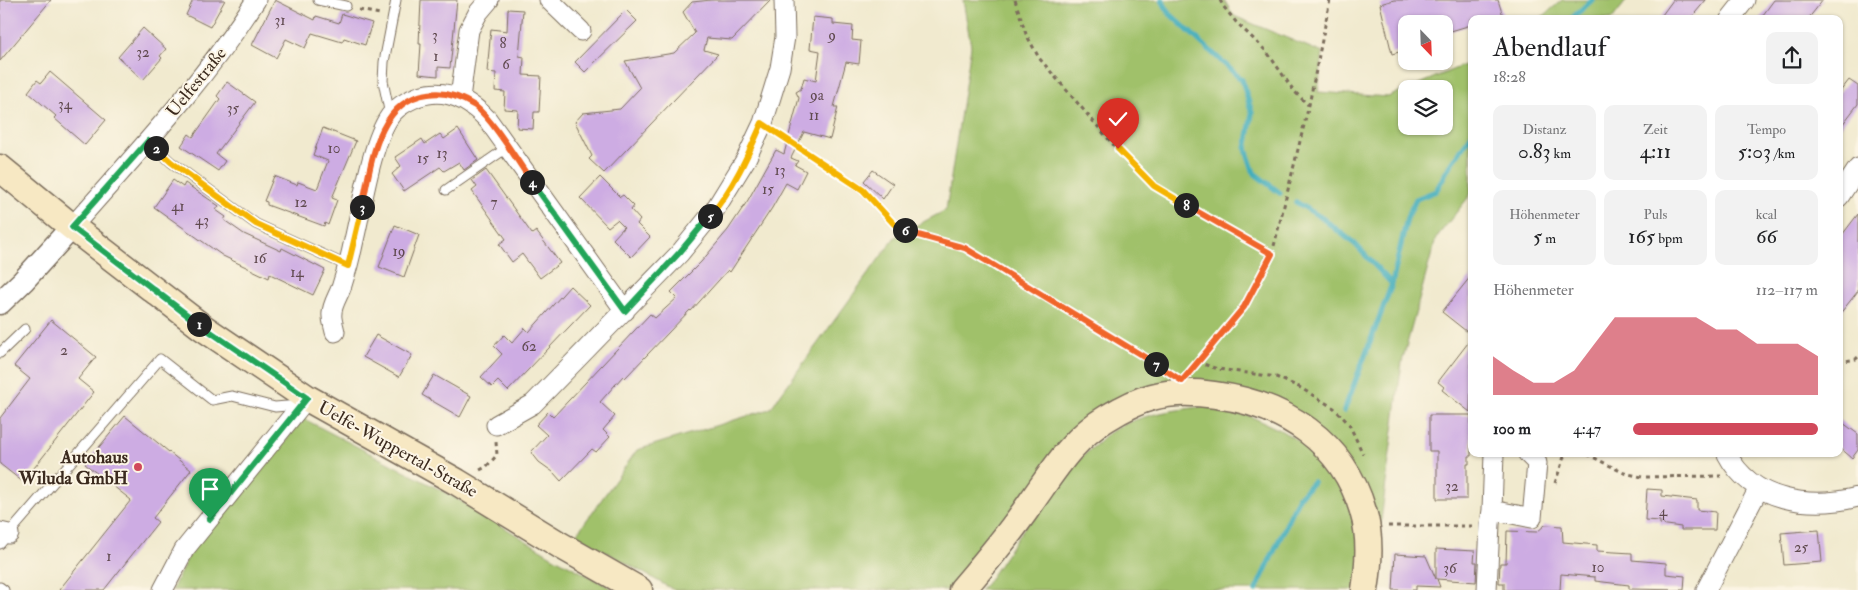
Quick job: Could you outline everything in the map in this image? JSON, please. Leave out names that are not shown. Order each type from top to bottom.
[{"type":"main road","name":"Uelfe-Wuppertal-Straße","points":[[0,168],[72,227],[202,327],[304,401],[457,482],[560,545],[639,590]]},
{"type":"main road","points":[[962,590],[1031,502],[1057,464],[1089,430],[1107,418],[1150,398],[1182,392],[1233,397],[1255,403],[1294,420],[1325,445],[1345,472],[1364,512],[1368,552],[1365,590]]},
{"type":"street","name":"Uelfestraße","points":[[72,227],[177,108],[219,56],[256,0]]},
{"type":"street","points":[[460,98],[469,30],[478,13],[489,0]]},
{"type":"street","points":[[549,0],[581,31]]},
{"type":"street","points":[[496,425],[533,404],[625,311],[680,252],[714,211],[746,159],[762,123],[780,68],[785,37],[784,0]]},
{"type":"street","points":[[1733,15],[1745,0]]},
{"type":"street","points":[[335,332],[332,313],[348,266],[375,150],[390,115],[407,101],[420,95],[438,92],[460,98],[476,107],[488,120],[625,311]]},
{"type":"street","points":[[1843,190],[1858,168]]},
{"type":"street","points":[[0,303],[23,282],[72,227]]},
{"type":"street","points":[[162,590],[184,550],[304,401]]},
{"type":"street","points":[[1487,590],[1494,457]]},
{"type":"street","points":[[1492,510],[1532,518],[1537,463],[1531,457]]},
{"type":"street","points":[[1729,457],[1740,474],[1759,488],[1779,497],[1803,503],[1838,502],[1858,497]]},
{"type":"street","points":[[1706,590],[1759,488]]},
{"type":"lane","points":[[318,0],[346,6]]},
{"type":"lane","points":[[390,115],[383,81],[384,62],[396,0]]},
{"type":"lane","points":[[148,141],[171,162],[256,224],[348,266]]},
{"type":"lane","points":[[446,190],[508,147]]},
{"type":"lane","points":[[0,353],[25,329]]},
{"type":"lane","points":[[3,537],[160,359],[212,400],[232,396],[274,407],[304,401]]},
{"type":"lane","points":[[0,587],[4,590]]},
{"type":"path","points":[[1015,0],[1026,34],[1039,58],[1118,149],[1154,186],[1272,254]]},
{"type":"path","points":[[1220,0],[1222,6],[1236,22],[1267,52],[1294,91],[1309,105]]},
{"type":"path","points":[[1187,375],[1244,307],[1272,254],[1309,105],[1330,0]]},
{"type":"path","points":[[346,6],[392,18]]},
{"type":"path","points":[[762,123],[863,190],[894,224],[911,233],[965,248],[1175,376]]},
{"type":"path","points":[[1843,361],[1858,357]]},
{"type":"path","points":[[1197,362],[1218,369],[1276,377],[1298,387],[1334,408],[1349,424]]},
{"type":"path","points":[[486,467],[497,455]]},
{"type":"path","points":[[1593,457],[1624,474],[1642,477],[1713,477],[1740,474]]},
{"type":"path","points":[[1421,527],[1473,526]]},
{"type":"green space","points":[[963,0],[1224,0],[1234,16],[1323,53],[1318,92],[1388,97],[1398,93],[1398,135],[1453,135],[1453,80],[1428,80],[1468,63],[1468,198],[1436,238],[1402,362],[1380,528],[1296,416],[1134,397],[951,590],[674,590],[576,535],[637,450],[770,409],[895,237],[946,210],[971,46]]},
{"type":"green space","points":[[1562,0],[1627,0],[1615,15],[1545,15]]},
{"type":"green space","points":[[1208,406],[1241,412],[1280,430],[1307,446],[1327,470],[1340,487],[1353,513],[1363,551],[1358,590],[980,590],[987,583],[1024,527],[1051,491],[1081,458],[1106,435],[1137,419],[1172,411]]},
{"type":"green space","points":[[304,419],[452,496],[553,557],[615,590],[172,590],[194,545]]},
{"type":"building","points":[[0,0],[51,0],[0,61]]},
{"type":"building","points":[[193,0],[225,0],[210,27],[186,15]]},
{"type":"building","points":[[275,0],[315,20],[316,16],[339,23],[342,14],[372,23],[365,45],[344,38],[342,42],[312,33],[305,48],[286,39],[276,58],[252,45]]},
{"type":"building","points":[[421,0],[457,0],[450,68],[438,67],[438,76],[419,74]]},
{"type":"building","points":[[711,0],[771,0],[732,40],[707,38],[704,50],[718,54],[604,173],[589,159],[592,156],[575,122],[583,113],[620,109],[640,88],[625,61],[674,53],[695,33],[683,12],[692,2]]},
{"type":"building","points":[[1394,0],[1498,0],[1503,15],[1468,15],[1468,26],[1453,30],[1453,15],[1398,15],[1398,52],[1392,54],[1380,4]]},
{"type":"building","points":[[1673,0],[1706,0],[1693,15],[1662,15]]},
{"type":"building","points":[[1774,0],[1823,0],[1811,15],[1763,15]]},
{"type":"building","points":[[508,9],[523,10],[519,56],[524,57],[523,75],[541,76],[539,112],[534,112],[533,129],[517,128],[518,110],[504,109],[505,92],[495,91],[496,73],[487,72],[491,29],[507,31]]},
{"type":"building","points":[[626,10],[637,21],[585,72],[575,62]]},
{"type":"building","points":[[813,17],[833,19],[833,24],[853,26],[852,40],[861,41],[859,64],[846,62],[834,107],[838,107],[830,139],[804,132],[791,158],[798,161],[795,165],[806,171],[797,189],[786,183],[730,272],[728,270],[691,311],[625,378],[623,376],[600,402],[615,416],[603,430],[610,437],[596,452],[592,449],[561,481],[553,472],[539,462],[531,452],[547,435],[536,425],[548,412],[553,417],[650,314],[655,318],[677,298],[671,292],[701,262],[728,230],[748,200],[776,150],[784,154],[799,98],[796,92],[801,89],[804,78],[816,81],[820,51],[810,49]]},
{"type":"building","points":[[143,28],[166,49],[160,56],[162,58],[143,80],[118,57]]},
{"type":"building","points":[[50,72],[106,120],[85,145],[28,92],[37,80],[41,83]]},
{"type":"building","points":[[1849,80],[1858,86],[1858,104],[1843,124],[1843,88]]},
{"type":"building","points":[[227,82],[255,102],[216,154],[225,161],[218,171],[181,146],[189,134],[193,137],[220,99],[217,96]]},
{"type":"building","points":[[323,128],[356,141],[332,198],[337,200],[328,225],[325,223],[324,226],[267,205],[267,202],[264,201],[274,176],[297,185],[298,182],[317,189],[328,161],[313,155]]},
{"type":"building","points":[[458,129],[478,160],[464,170],[459,162],[444,171],[440,167],[404,191],[392,174],[401,166],[395,157],[422,139],[425,144],[440,134],[444,139]]},
{"type":"building","points":[[486,170],[532,234],[536,231],[560,263],[540,278],[522,254],[512,262],[499,244],[506,239],[472,191],[477,187],[472,180]]},
{"type":"building","points":[[873,170],[893,184],[883,199],[864,181]]},
{"type":"building","points":[[600,177],[620,197],[623,195],[634,206],[631,210],[640,220],[637,224],[650,237],[631,257],[613,239],[624,227],[617,220],[608,227],[580,198]]},
{"type":"building","points":[[173,180],[183,187],[185,183],[219,206],[216,210],[226,217],[224,220],[244,234],[281,251],[282,248],[325,270],[313,295],[270,274],[269,278],[223,256],[154,207]]},
{"type":"building","points":[[1858,214],[1858,291],[1843,310],[1843,234]]},
{"type":"building","points":[[395,225],[419,235],[404,277],[379,267]]},
{"type":"building","points":[[1468,280],[1468,333],[1442,312]]},
{"type":"building","points":[[570,286],[590,305],[508,391],[498,381],[492,387],[481,377],[502,354],[494,346],[504,335],[512,343],[525,328],[529,332]]},
{"type":"building","points":[[51,320],[96,357],[78,379],[94,392],[23,482],[0,464],[0,418],[30,379],[14,366]]},
{"type":"building","points":[[376,335],[412,355],[399,377],[363,357]]},
{"type":"building","points":[[1468,343],[1468,410],[1442,390],[1444,387],[1438,382]]},
{"type":"building","points":[[434,375],[471,396],[460,417],[422,395]]},
{"type":"building","points":[[1429,415],[1468,415],[1469,464],[1467,464],[1467,499],[1437,499],[1437,451],[1429,451]]},
{"type":"building","name":"Autohaus Wiluda GmbH","points":[[125,416],[191,470],[153,518],[158,522],[104,590],[59,590],[131,500],[85,464]]},
{"type":"building","points":[[1843,423],[1858,434],[1858,450],[1852,458],[1843,450]]},
{"type":"building","points":[[1647,489],[1662,490],[1662,496],[1697,500],[1697,510],[1716,512],[1715,530],[1681,530],[1681,527],[1660,524],[1660,521],[1645,520]]},
{"type":"building","points":[[1545,525],[1562,526],[1563,542],[1597,545],[1597,551],[1632,553],[1632,560],[1666,563],[1666,574],[1685,576],[1684,590],[1629,589],[1629,585],[1595,581],[1595,577],[1561,574],[1560,590],[1504,590],[1504,583],[1499,583],[1500,563],[1506,563],[1507,531],[1537,532]]},
{"type":"building","points":[[1819,530],[1822,562],[1784,565],[1781,533]]},
{"type":"building","points":[[1436,549],[1475,551],[1474,562],[1477,562],[1476,582],[1437,579],[1440,587],[1416,586],[1416,590],[1393,590],[1395,554],[1426,556],[1436,579]]},
{"type":"waterway","points":[[1162,0],[1169,13],[1242,80],[1252,113],[1246,149],[1254,173],[1280,193]]},
{"type":"waterway","points":[[1575,15],[1592,0]]},
{"type":"waterway","points":[[1392,284],[1407,218],[1416,199],[1436,191],[1450,165],[1468,140]]},
{"type":"waterway","points":[[1296,202],[1322,218],[1355,244],[1392,284],[1344,411]]},
{"type":"waterway","points":[[1256,590],[1299,497],[1313,482]]},
{"type":"place","name":"Autohaus Wiluda GmbH","points":[[138,467]]},
{"type":"route","points":[[210,519],[307,398],[202,327],[72,227],[148,141],[171,162],[256,224],[348,266],[375,150],[390,115],[407,101],[420,95],[438,92],[460,98],[476,107],[488,120],[625,311],[680,252],[714,211],[733,184],[762,123],[863,190],[894,224],[911,233],[965,248],[1148,358],[1182,381],[1244,307],[1272,254],[1154,186],[1118,149]]}]
